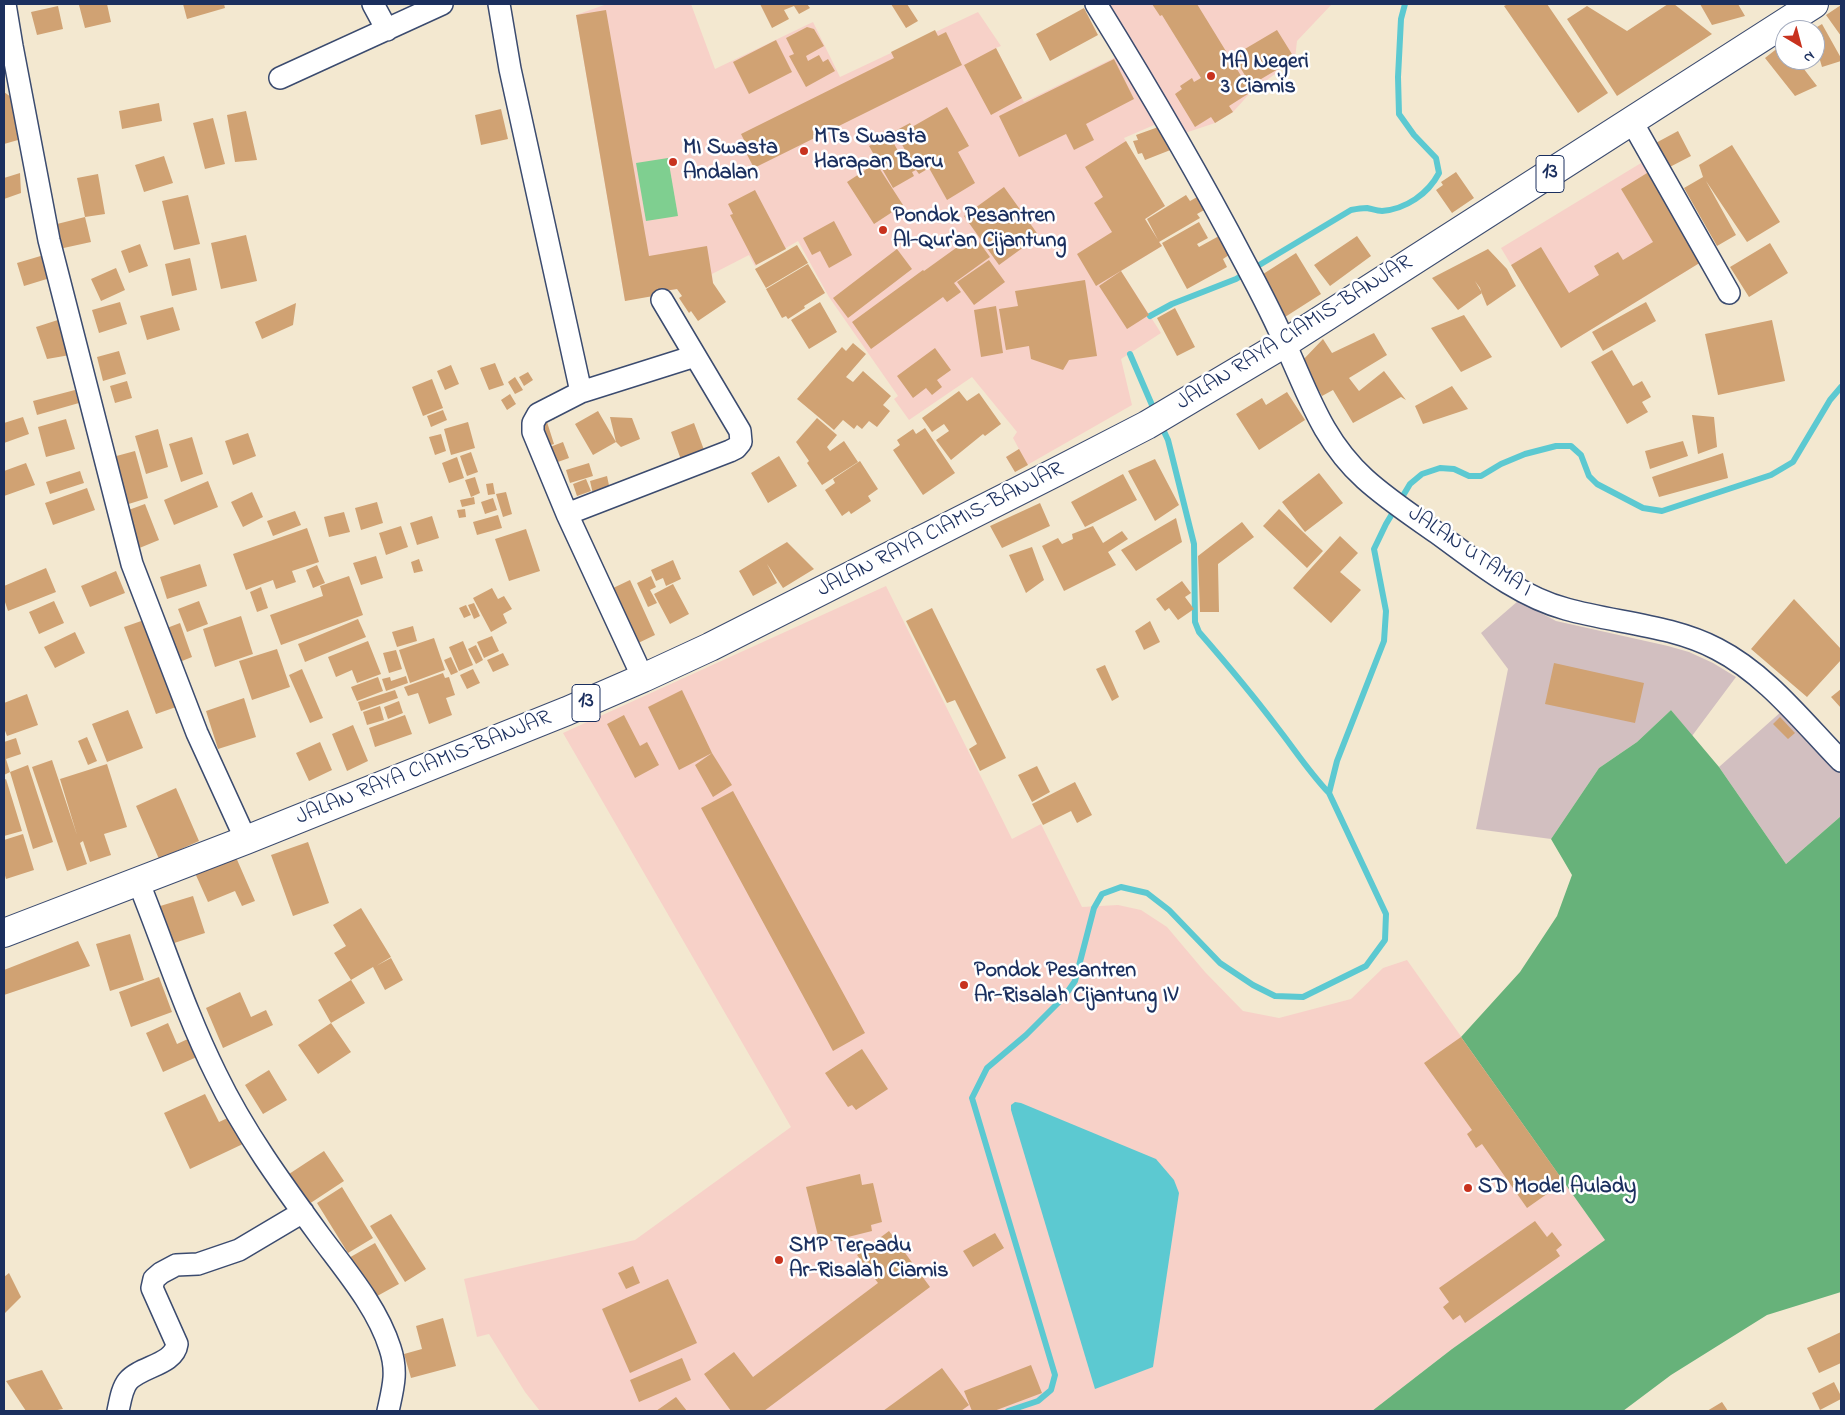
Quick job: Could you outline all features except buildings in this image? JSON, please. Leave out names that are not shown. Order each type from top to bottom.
[{"type":"highway","name":"JALAN RAYA CIAMIS-BANJAR","points":[[4,933],[246,840],[558,715],[643,678],[710,647],[1157,419],[1285,343],[1814,4]]},
{"type":"street","points":[[5,4],[8,46],[49,240],[132,564],[197,733],[246,840]]},
{"type":"street","points":[[373,4],[387,30]]},
{"type":"street","points":[[280,78],[442,4]]},
{"type":"street","points":[[499,4],[510,69],[581,392]]},
{"type":"street","name":"JALAN UTAMA I","points":[[1096,4],[1146,85],[1244,260],[1285,343],[1315,414],[1351,465],[1402,508],[1514,586],[1544,602],[1566,609],[1688,636],[1738,661],[1761,681],[1841,761]]},
{"type":"street","points":[[1632,122],[1729,293]]},
{"type":"street","points":[[567,514],[730,451],[740,444],[742,439],[740,431],[662,300]]},
{"type":"street","points":[[643,678],[567,514],[533,432],[533,423],[538,414],[581,392],[695,356]]},
{"type":"street","points":[[138,881],[190,1016],[216,1074],[243,1124],[371,1307],[390,1348],[396,1375],[388,1411]]},
{"type":"street","points":[[118,1411],[127,1382],[142,1370],[167,1359],[176,1350],[177,1344],[152,1288],[154,1279],[161,1272],[176,1265],[198,1264],[239,1250],[303,1212]]},
{"type":"shaded area","name":"Pondok Pesantren Al-Qur'an Cijantung","points":[[607,4],[691,4],[715,69],[813,22],[840,77],[978,12],[1001,46],[996,48],[1024,102],[1122,54],[1161,122],[1124,138],[1165,206],[1145,219],[1162,246],[1121,271],[1161,333],[1121,359],[1132,405],[1015,472],[1006,457],[1019,449],[1013,438],[1017,432],[972,377],[909,420],[894,399],[898,396],[829,297],[798,241],[755,266],[749,255],[712,274],[713,283],[659,292],[625,301],[576,15]]},
{"type":"shaded area","name":"MA Negeri 3 Ciamis","points":[[1105,4],[1332,4],[1297,41],[1295,59],[1251,92],[1233,112],[1215,123],[1185,133]]},
{"type":"shaded area","points":[[1646,160],[1706,259],[1561,348],[1501,248]]},
{"type":"shaded area","name":"Pondok Pesantren Ar-Risalah Cijantung IV","points":[[886,586],[1012,839],[1041,824],[1082,907],[1118,905],[1141,910],[1167,927],[1205,972],[1243,1011],[1279,1018],[1351,999],[1383,968],[1407,960],[1605,1240],[1452,1349],[1372,1411],[540,1411],[525,1392],[489,1334],[477,1337],[464,1279],[635,1240],[791,1127],[563,733]]},
{"type":"shaded area","points":[[1518,601],[1556,621],[1689,652],[1713,663],[1736,677],[1692,736],[1671,710],[1637,742],[1599,768],[1551,839],[1476,829],[1508,669],[1481,633]]},
{"type":"shaded area","points":[[1782,711],[1841,774],[1841,816],[1786,864],[1719,767]]},
{"type":"green space","points":[[668,158],[678,216],[646,221],[636,163]]},
{"type":"green space","points":[[1671,710],[1719,767],[1786,864],[1841,816],[1841,1292],[1767,1315],[1671,1375],[1623,1411],[1372,1411],[1452,1349],[1605,1240],[1461,1037],[1520,972],[1557,916],[1572,875],[1551,839],[1599,768],[1637,742]]},
{"type":"water","points":[[1015,1102],[1156,1159],[1174,1180],[1179,1193],[1153,1367],[1095,1389],[1011,1110],[1011,1105]]},
{"type":"waterway","points":[[1150,316],[1172,304],[1236,279],[1351,210],[1367,208],[1382,211],[1391,210],[1408,204],[1429,188],[1439,173],[1436,158],[1414,135],[1399,114],[1398,77],[1401,19],[1405,4]]},
{"type":"waterway","points":[[1130,354],[1155,412]]},
{"type":"waterway","points":[[1008,1411],[1038,1401],[1051,1390],[1055,1375],[972,1098],[987,1068],[1026,1035],[1064,997],[1075,981],[1094,908],[1102,894],[1121,887],[1147,893],[1169,910],[1220,963],[1253,985],[1275,996],[1303,997],[1366,966],[1385,940],[1386,914],[1329,793],[1337,761],[1384,641],[1386,611],[1374,549],[1386,524],[1410,484],[1422,474],[1440,468],[1454,469],[1469,476],[1481,476],[1501,464],[1525,454],[1556,446],[1571,446],[1581,455],[1589,476],[1597,484],[1643,508],[1662,511],[1771,475],[1793,462],[1830,400],[1841,387]]},
{"type":"waterway","points":[[1160,423],[1168,440],[1194,544],[1195,622],[1199,632],[1329,793]]},
{"type":"place","name":"MA Negeri 3 Ciamis","points":[[1211,76]]},
{"type":"place","name":"MTs Swasta Harapan Baru","points":[[804,151]]},
{"type":"place","name":"MI Swasta Andalan","points":[[673,162]]},
{"type":"place","name":"Pondok Pesantren Al-Qur'an Cijantung","points":[[883,230]]},
{"type":"place","name":"Pondok Pesantren Ar-Risalah Cijantung IV","points":[[964,985]]},
{"type":"place","name":"SD Model Aulady","points":[[1468,1188]]},
{"type":"place","name":"SMP Terpadu Ar-Risalah Ciamis","points":[[779,1260]]}]
